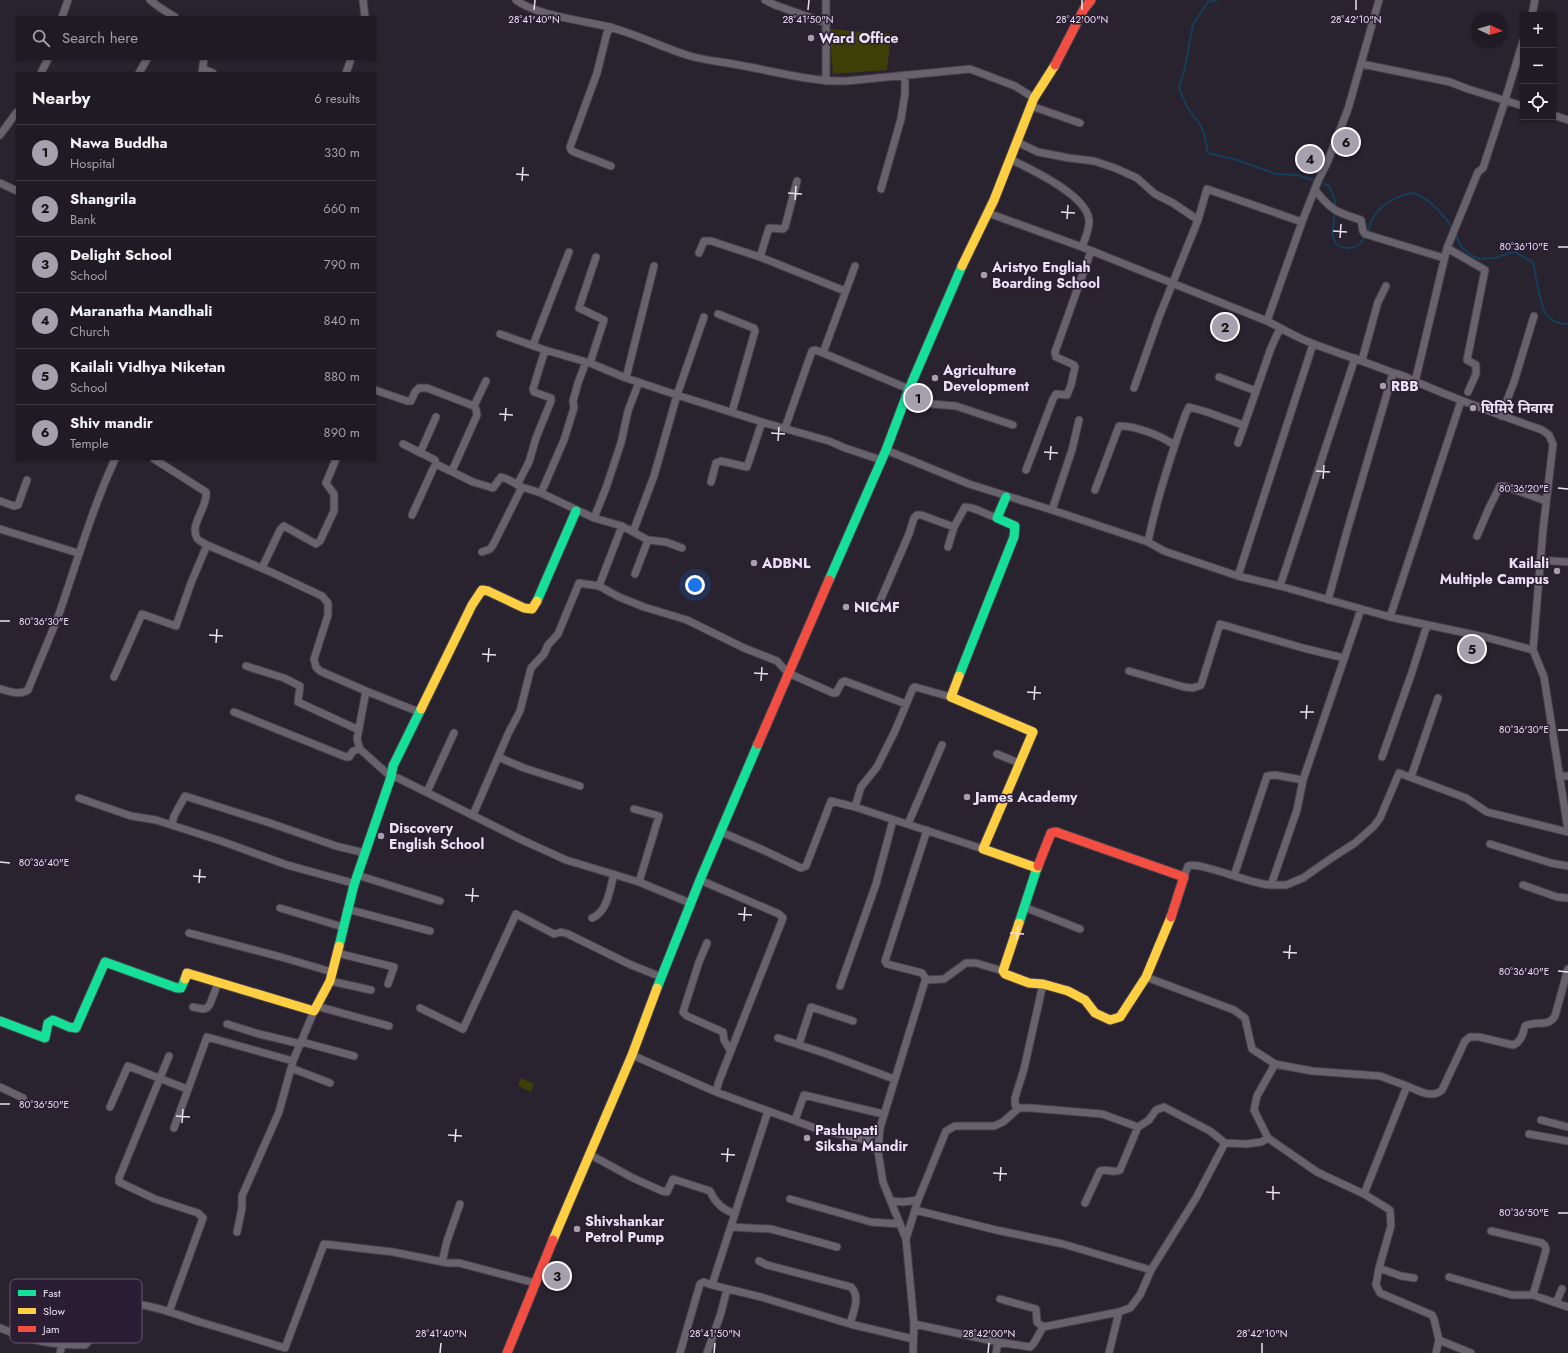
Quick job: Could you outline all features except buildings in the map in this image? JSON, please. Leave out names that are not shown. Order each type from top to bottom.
[{"type":"street","points":[[62,16],[68,0]]},
{"type":"street","points":[[150,0],[172,16]]},
{"type":"street","points":[[363,0],[364,16]]},
{"type":"street","points":[[516,0],[558,16],[611,27],[703,60],[736,64],[826,81],[970,69],[1016,86],[1032,102],[1080,123]]},
{"type":"street","points":[[765,0],[826,23]]},
{"type":"street","points":[[826,0],[826,81]]},
{"type":"street","points":[[507,1353],[589,1154],[632,1055],[690,903],[788,673],[886,450],[908,392],[951,290],[988,213],[1032,102],[1053,68],[1084,9],[1091,0]]},
{"type":"street","points":[[1267,322],[1302,222],[1348,109],[1379,0]]},
{"type":"street","points":[[1533,12],[1535,0]]},
{"type":"street","points":[[611,27],[607,33],[597,73],[570,147],[574,152],[611,166]]},
{"type":"street","points":[[1415,382],[1447,248],[1478,172],[1483,168],[1521,48]]},
{"type":"street","points":[[42,72],[48,60]]},
{"type":"street","points":[[140,72],[146,60]]},
{"type":"street","points":[[202,71],[204,60]]},
{"type":"street","points":[[346,72],[351,60]]},
{"type":"street","points":[[1362,64],[1450,82],[1520,105]]},
{"type":"street","points":[[880,190],[901,119],[905,75]]},
{"type":"street","points":[[0,135],[16,113]]},
{"type":"street","points":[[1556,116],[1568,120]]},
{"type":"street","points":[[1017,142],[1038,152],[1094,161],[1115,168],[1137,178],[1155,194],[1173,203],[1198,220]]},
{"type":"street","points":[[1010,159],[1047,178],[1071,195],[1084,207],[1089,220],[1082,247]]},
{"type":"street","points":[[760,257],[769,228],[783,229],[785,227],[798,181]]},
{"type":"street","points":[[0,183],[16,191]]},
{"type":"street","points":[[1134,388],[1198,220],[1207,189],[1302,222]]},
{"type":"street","points":[[1315,190],[1326,204],[1338,213],[1361,220],[1365,234],[1444,258]]},
{"type":"street","points":[[913,1353],[914,1324],[906,1240],[883,1182],[878,1151],[883,1114],[924,981],[944,980],[966,963],[976,963],[1003,971],[1005,974],[1029,983],[1043,984],[1068,991],[1085,1000],[1095,1013],[1110,1020],[1114,1020],[1120,1017],[1146,976],[1166,931],[1188,866],[1191,864],[1209,868],[1256,883],[1271,885],[1286,885],[1303,878],[1332,857],[1355,843],[1374,826],[1380,818],[1398,775],[1402,773],[1466,798],[1487,812],[1568,831],[1544,677],[1532,650],[1553,444],[1549,435],[1542,430],[1501,416],[1415,382],[1408,377],[1313,344],[1291,335],[1267,322],[1091,250],[988,213]]},
{"type":"street","points":[[699,253],[704,241],[707,240],[760,257],[846,291]]},
{"type":"street","points":[[1447,248],[1485,270],[1467,360],[1476,365],[1476,374],[1468,392]]},
{"type":"street","points":[[1026,470],[1053,399],[1056,394],[1067,395],[1071,385],[1075,367],[1074,365],[1060,359],[1055,354],[1091,250]]},
{"type":"street","points":[[533,345],[569,252]]},
{"type":"street","points":[[541,493],[564,440],[574,408],[573,401],[604,320],[579,308],[596,257]]},
{"type":"street","points":[[626,378],[654,266]]},
{"type":"street","points":[[823,353],[855,266]]},
{"type":"street","points":[[1362,360],[1378,302],[1386,286]]},
{"type":"street","points":[[718,314],[754,328],[755,331],[732,412]]},
{"type":"street","points":[[1501,416],[1514,382],[1534,316]]},
{"type":"street","points":[[633,532],[654,476],[677,395],[704,317]]},
{"type":"street","points":[[1238,443],[1271,348],[1280,328]]},
{"type":"street","points":[[500,334],[588,363],[626,378],[677,395],[762,422],[829,441],[844,448],[881,460]]},
{"type":"street","points":[[1238,576],[1313,344]]},
{"type":"street","points":[[482,552],[490,549],[493,545],[520,486],[536,438],[551,401],[551,398],[534,392],[533,389],[545,350]]},
{"type":"street","points":[[785,428],[812,351],[815,350],[932,404],[956,406],[1013,425]]},
{"type":"street","points":[[1280,586],[1355,358]]},
{"type":"street","points":[[1328,600],[1393,373]]},
{"type":"street","points":[[1219,377],[1256,391]]},
{"type":"street","points":[[474,406],[486,381]]},
{"type":"street","points":[[594,518],[613,469],[621,443],[628,411],[639,382]]},
{"type":"street","points":[[376,390],[407,401],[412,401],[415,392],[419,388],[427,388],[474,406],[477,415],[452,472]]},
{"type":"street","points":[[1390,617],[1461,400]]},
{"type":"street","points":[[1148,542],[1160,489],[1174,444],[1189,407],[1243,425]]},
{"type":"street","points":[[420,452],[436,418]]},
{"type":"street","points":[[1052,510],[1072,450],[1079,420]]},
{"type":"street","points":[[711,482],[716,463],[718,462],[721,461],[746,467],[762,422]]},
{"type":"street","points":[[1095,490],[1119,426],[1126,426],[1166,438],[1174,444]]},
{"type":"street","points":[[404,444],[435,460],[436,464],[473,482],[493,488],[500,477],[541,493],[576,511],[622,526],[648,540],[666,542],[682,548]]},
{"type":"street","points":[[886,450],[969,484],[1148,542],[1164,551],[1238,576],[1280,586],[1390,617],[1485,637],[1532,650]]},
{"type":"street","points":[[0,688],[16,693],[25,692],[28,690],[58,614],[104,483],[115,460]]},
{"type":"street","points":[[156,460],[206,492],[207,496],[204,508],[195,525],[194,532],[197,539],[207,545],[262,568],[322,596],[328,603],[328,615],[314,658],[316,667],[320,671],[418,712]]},
{"type":"street","points":[[262,568],[280,530],[284,526],[316,544],[320,541],[334,511],[334,494],[326,483],[336,460]]},
{"type":"street","points":[[412,516],[436,464]]},
{"type":"street","points":[[0,501],[14,506],[18,505],[27,480]]},
{"type":"street","points":[[1478,536],[1489,508],[1500,486],[1504,486],[1546,501]]},
{"type":"street","points":[[997,518],[1006,497]]},
{"type":"street","points":[[948,547],[954,527],[965,507],[972,507],[1015,526],[1014,537],[951,697]]},
{"type":"street","points":[[237,1232],[242,1208],[242,1196],[278,1112],[293,1061],[315,1008],[331,977],[354,884],[398,754],[479,593],[482,590],[488,591],[524,608],[532,609],[536,604],[555,556],[576,511]]},
{"type":"street","points":[[877,608],[910,534],[914,518],[917,515],[921,515],[954,527]]},
{"type":"street","points":[[599,586],[622,526]]},
{"type":"street","points":[[0,528],[78,554]]},
{"type":"street","points":[[635,574],[648,540]]},
{"type":"street","points":[[114,677],[142,614],[176,626],[191,583],[207,545]]},
{"type":"street","points":[[1540,560],[1568,562]]},
{"type":"street","points":[[473,816],[508,734],[520,711],[530,668],[544,654],[548,646],[558,634],[579,583],[599,586],[619,597],[644,607],[687,620],[744,648],[777,661],[788,673],[833,693],[836,693],[842,682],[846,681],[906,704]]},
{"type":"street","points":[[1271,885],[1296,810],[1303,780],[1361,609]]},
{"type":"street","points":[[1130,671],[1184,687],[1194,688],[1201,685],[1220,624],[1344,658]]},
{"type":"street","points":[[1382,757],[1411,676],[1427,625]]},
{"type":"street","points":[[246,666],[284,678],[300,686],[298,702],[359,730]]},
{"type":"street","points":[[855,807],[861,787],[877,767],[895,731],[913,688],[915,687],[951,697],[1032,730],[1033,732],[983,849]]},
{"type":"street","points":[[366,691],[357,738],[360,749],[391,777],[398,778],[473,816],[566,860],[639,882],[690,903]]},
{"type":"street","points":[[1411,777],[1438,698]]},
{"type":"street","points":[[234,712],[346,757],[349,757],[353,751],[360,749]]},
{"type":"street","points":[[426,792],[454,733]]},
{"type":"street","points":[[908,824],[942,745]]},
{"type":"street","points":[[997,754],[1019,762]]},
{"type":"street","points":[[498,757],[524,768],[580,786]]},
{"type":"street","points":[[1234,876],[1267,776],[1274,775],[1303,780]]},
{"type":"street","points":[[1559,776],[1568,776]]},
{"type":"street","points":[[172,825],[174,816],[185,796],[336,846],[365,854]]},
{"type":"street","points":[[79,798],[131,816],[156,820],[172,825],[287,865],[354,884]]},
{"type":"street","points":[[721,832],[801,868],[806,866],[831,801],[927,830],[1037,868]]},
{"type":"street","points":[[634,809],[659,816],[639,882]]},
{"type":"street","points":[[840,986],[876,884],[893,820]]},
{"type":"street","points":[[927,830],[885,961],[887,964],[922,973],[927,980]]},
{"type":"street","points":[[1003,971],[1037,868],[1051,833],[1056,832],[1184,877]]},
{"type":"street","points":[[1490,844],[1552,863],[1568,866]]},
{"type":"street","points":[[592,918],[600,913],[603,908],[608,897],[614,874]]},
{"type":"street","points":[[357,875],[440,901]]},
{"type":"street","points":[[700,880],[779,914],[783,918],[730,1050],[716,1092]]},
{"type":"street","points":[[1523,885],[1557,897],[1568,898]]},
{"type":"street","points":[[1024,907],[1080,929]]},
{"type":"street","points":[[280,908],[343,927]]},
{"type":"street","points":[[347,909],[430,931]]},
{"type":"street","points":[[420,1008],[463,1028],[516,914],[554,934],[561,932],[568,934],[629,964],[661,977]]},
{"type":"street","points":[[189,933],[281,957],[331,977],[371,990]]},
{"type":"street","points":[[707,943],[699,962],[683,1012],[687,1016],[723,1032],[724,1040],[730,1050]]},
{"type":"street","points":[[337,953],[394,967],[388,984]]},
{"type":"street","points":[[0,1021],[44,1038],[48,1023],[53,1020],[69,1027],[76,1028],[105,962],[177,988],[181,988],[187,973],[218,983],[389,1026]]},
{"type":"street","points":[[1146,976],[1234,1010],[1245,1018],[1252,1049],[1275,1064],[1312,1071],[1380,1076],[1430,1095],[1438,1094],[1442,1090],[1466,1041],[1470,1037],[1479,1037],[1513,1045],[1518,1043],[1521,1039],[1526,1026],[1535,1022],[1549,1023],[1553,1020],[1568,970]]},
{"type":"street","points":[[193,1007],[203,1009],[207,1008],[218,983]]},
{"type":"street","points":[[1019,1108],[1015,1105],[1015,1098],[1024,1069],[1043,984]]},
{"type":"street","points":[[799,1044],[811,1007],[853,1021]]},
{"type":"street","points":[[227,1024],[258,1034],[354,1056]]},
{"type":"street","points":[[174,1128],[207,1037],[293,1061]]},
{"type":"street","points":[[778,1038],[799,1044],[894,1079]]},
{"type":"street","points":[[632,1055],[716,1092],[768,1111],[815,1128],[865,1140],[878,1151]]},
{"type":"street","points":[[169,1056],[119,1178],[119,1182],[155,1199],[198,1213],[203,1218],[169,1312]]},
{"type":"street","points":[[1275,1064],[1257,1096],[1254,1110],[1268,1138],[1317,1172],[1364,1194],[1390,1210],[1391,1226],[1379,1268],[1376,1285],[1380,1293],[1432,1315],[1439,1340],[1436,1353]]},
{"type":"street","points":[[110,1107],[128,1066],[187,1089]]},
{"type":"street","points":[[291,1068],[330,1083]]},
{"type":"street","points":[[1364,1194],[1408,1086]]},
{"type":"street","points":[[0,1087],[23,1098]]},
{"type":"street","points":[[795,1120],[804,1095],[883,1114]]},
{"type":"street","points":[[1085,1203],[1100,1171],[1106,1169],[1114,1172],[1120,1170],[1138,1127],[1149,1120],[1156,1110],[1164,1107],[1210,1131],[1225,1143],[1247,1144],[1261,1142],[1268,1138]]},
{"type":"street","points":[[906,1240],[918,1200],[946,1131],[955,1126],[994,1126],[1003,1122],[1019,1108],[1031,1108],[1102,1114],[1138,1127]]},
{"type":"street","points":[[712,1285],[768,1111]]},
{"type":"street","points":[[1541,1120],[1568,1126]]},
{"type":"street","points":[[865,1140],[880,1128]]},
{"type":"street","points":[[1529,1134],[1568,1141]]},
{"type":"street","points":[[914,1324],[998,1342],[1030,1347],[1043,1327],[1119,1312],[1130,1308],[1140,1295],[1151,1270],[1196,1198],[1225,1143]]},
{"type":"street","points":[[589,1154],[633,1178],[662,1191],[667,1192],[673,1179],[710,1191],[716,1202],[725,1211],[735,1214]]},
{"type":"street","points":[[790,1199],[871,1222],[900,1224]]},
{"type":"street","points":[[891,1200],[903,1202],[918,1200]]},
{"type":"street","points":[[442,1262],[447,1240],[460,1204]]},
{"type":"street","points":[[915,1210],[996,1230],[1063,1244],[1151,1270]]},
{"type":"street","points":[[731,1226],[771,1229],[837,1247]]},
{"type":"street","points":[[1491,1231],[1542,1243],[1545,1246],[1546,1250],[1533,1295]]},
{"type":"street","points":[[142,1306],[169,1312],[284,1350],[324,1244],[393,1252],[459,1264],[535,1283]]},
{"type":"street","points":[[759,1261],[767,1265],[851,1287],[855,1291],[857,1297],[850,1324]]},
{"type":"street","points":[[1379,1268],[1401,1276],[1414,1278]]},
{"type":"street","points":[[1449,1277],[1512,1295],[1533,1295],[1568,1307]]},
{"type":"street","points":[[680,1353],[700,1284],[704,1282],[761,1297],[850,1324],[913,1339]]},
{"type":"street","points":[[707,1353],[721,1313],[727,1289]]},
{"type":"street","points":[[1556,1303],[1562,1289]]},
{"type":"street","points":[[1000,1299],[1036,1310],[1037,1322],[1043,1327]]},
{"type":"street","points":[[1109,1353],[1119,1312]]},
{"type":"street","points":[[0,1328],[10,1332]]},
{"type":"street","points":[[1439,1340],[1471,1353]]},
{"type":"street","points":[[996,1353],[998,1342]]},
{"type":"street","points":[[47,1343],[85,1345],[87,1343]]},
{"type":"street","points":[[60,1353],[62,1344]]},
{"type":"shaded area","points":[[829,29],[891,34],[887,70],[833,74]]},
{"type":"shaded area","points":[[521,1078],[534,1084],[531,1092],[518,1086]]},
{"type":"waterway","points":[[1217,0],[1208,2],[1193,24],[1185,67],[1179,88],[1187,107],[1199,123],[1204,133],[1208,153],[1237,160],[1276,174],[1298,175],[1316,181]]},
{"type":"waterway","points":[[1320,182],[1329,186],[1335,200],[1335,206]]},
{"type":"waterway","points":[[1368,233],[1376,213],[1385,204],[1396,198],[1414,193],[1436,208],[1446,218],[1453,229]]},
{"type":"waterway","points":[[1335,213],[1332,234],[1336,244],[1345,248],[1352,248],[1359,244],[1365,237]]},
{"type":"waterway","points":[[1455,233],[1461,247],[1479,259],[1495,258],[1515,252],[1533,262],[1545,313],[1554,321],[1568,324]]},
{"type":"traffic: fast","points":[[829,580],[886,450],[909,389],[962,266]]},
{"type":"traffic: fast","points":[[959,676],[1014,537],[1015,526],[997,518],[1006,497]]},
{"type":"traffic: fast","points":[[537,601],[576,511]]},
{"type":"traffic: fast","points":[[339,946],[354,885],[391,777],[393,766],[421,709]]},
{"type":"traffic: fast","points":[[657,988],[700,880],[758,744]]},
{"type":"traffic: fast","points":[[1019,923],[1037,868]]},
{"type":"traffic: fast","points":[[0,1021],[45,1038],[48,1023],[53,1020],[69,1027],[76,1028],[105,962],[177,988],[181,988],[185,979]]},
{"type":"traffic: slow","points":[[962,266],[994,200],[1034,98],[1055,65]]},
{"type":"traffic: slow","points":[[421,709],[472,605],[482,590],[488,591],[524,608],[532,609],[537,601]]},
{"type":"traffic: slow","points":[[959,676],[951,697],[1033,732],[983,849],[1037,868],[1038,866]]},
{"type":"traffic: slow","points":[[1019,923],[1003,971],[1005,974],[1029,983],[1043,984],[1068,991],[1085,1000],[1095,1013],[1110,1020],[1120,1017],[1146,977],[1171,917]]},
{"type":"traffic: slow","points":[[185,979],[187,973],[314,1011],[330,981],[339,946]]},
{"type":"traffic: slow","points":[[553,1240],[632,1055],[657,988]]},
{"type":"traffic: jam","points":[[1055,65],[1084,9],[1091,0]]},
{"type":"traffic: jam","points":[[758,744],[829,580]]},
{"type":"traffic: jam","points":[[1038,866],[1051,833],[1056,832],[1184,877],[1171,917]]},
{"type":"traffic: jam","points":[[507,1353],[553,1240]]},
{"type":"place","name":"Ward Office","points":[[811,38]]},
{"type":"place","name":"Shiv mandir","points":[[1346,142]]},
{"type":"place","name":"Maranatha Mandhali","points":[[1310,159]]},
{"type":"place","name":"Aristyo Engliah Boarding School","points":[[984,275]]},
{"type":"place","name":"Shangrila","points":[[1225,327]]},
{"type":"place","name":"Agriculture Development","points":[[935,378]]},
{"type":"place","name":"RBB","points":[[1383,386]]},
{"type":"place","name":"Nawa Buddha","points":[[918,398]]},
{"type":"place","name":"घिमिरे निवास","points":[[1473,408]]},
{"type":"place","name":"ADBNL","points":[[754,563]]},
{"type":"place","name":"Kailali Multiple Campus","points":[[1557,571]]},
{"type":"place","name":"NICMF","points":[[846,607]]},
{"type":"place","name":"Kailali Vidhya Niketan","points":[[1472,649]]},
{"type":"place","name":"James Academy","points":[[967,797]]},
{"type":"place","name":"Discovery English School","points":[[381,836]]},
{"type":"place","name":"Pashupati Siksha Mandir","points":[[807,1138]]},
{"type":"place","name":"Shivshankar Petrol Pump","points":[[577,1229]]},
{"type":"place","name":"Delight School","points":[[557,1276]]}]
